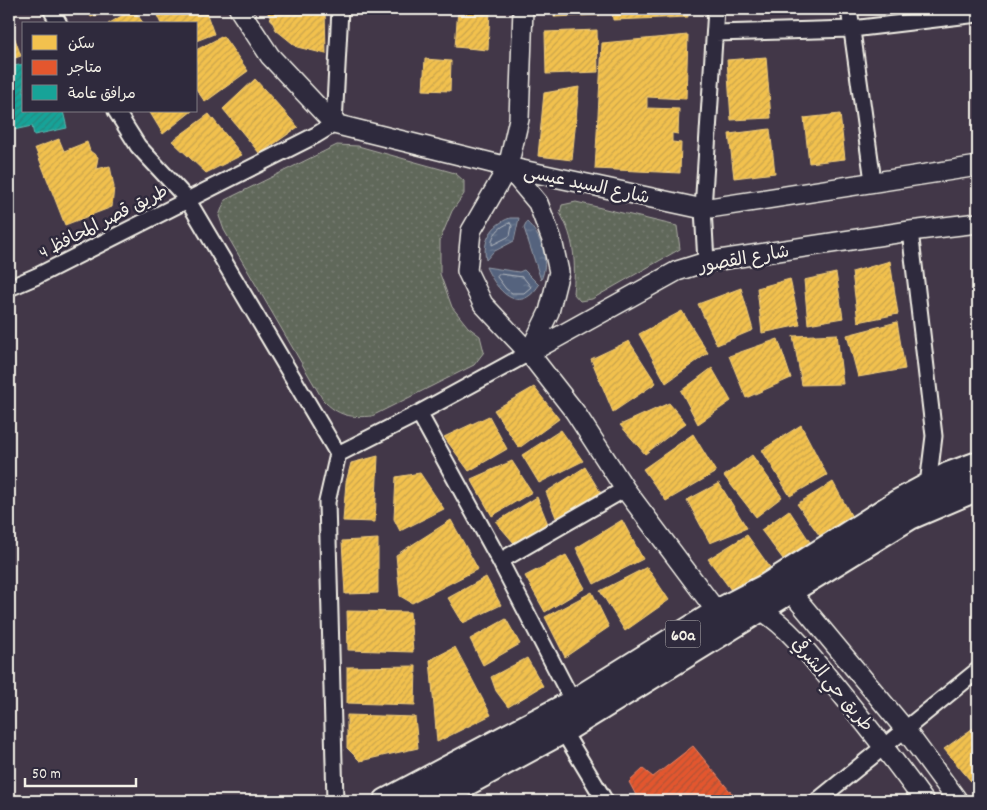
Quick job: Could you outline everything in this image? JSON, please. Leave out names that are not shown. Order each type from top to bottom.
[{"type":"main road","name":"60a","points":[[434,801],[563,731],[928,485],[948,474],[978,464]]},
{"type":"main road","name":"60a","points":[[386,801],[573,702],[717,612],[763,598],[792,592],[910,517],[978,488]]},
{"type":"street","points":[[51,9],[58,22]]},
{"type":"street","points":[[239,9],[270,56],[334,124],[508,167],[538,202],[552,240],[559,272],[549,312],[529,353],[419,413],[338,454]]},
{"type":"street","points":[[334,124],[340,9]]},
{"type":"street","name":"شارع السيد عيسى","points":[[523,9],[519,118],[508,167],[703,209]]},
{"type":"street","points":[[706,262],[703,209],[716,9]]},
{"type":"street","points":[[849,9],[873,181]]},
{"type":"street","points":[[715,33],[852,29],[955,12],[978,14]]},
{"type":"street","points":[[117,112],[138,146],[187,199],[338,454],[327,502],[334,801]]},
{"type":"street","name":"طريق قصر المحافظ 4","points":[[9,288],[316,135],[334,124]]},
{"type":"street","points":[[703,209],[978,166]]},
{"type":"street","points":[[508,167],[471,231],[467,271],[483,304],[529,353],[575,412],[625,489],[717,612]]},
{"type":"street","name":"شارع القصور","points":[[529,353],[677,271],[706,262],[910,231],[978,223]]},
{"type":"street","points":[[910,231],[934,436],[928,485],[910,517]]},
{"type":"street","points":[[419,413],[500,561],[573,702]]},
{"type":"street","points":[[500,561],[625,489]]},
{"type":"street","points":[[792,592],[904,728],[958,801]]},
{"type":"street","name":"طريق حي الشرقي","points":[[763,598],[778,621],[796,638],[885,748],[924,801]]},
{"type":"street","points":[[817,801],[885,748],[904,728],[978,670]]},
{"type":"street","points":[[563,731],[605,801]]},
{"type":"green space","points":[[337,145],[358,146],[455,173],[464,181],[464,194],[452,211],[440,240],[440,274],[452,307],[468,327],[480,336],[484,352],[474,365],[372,416],[358,417],[345,415],[334,410],[323,400],[224,230],[219,216],[225,200]]},
{"type":"green space","points":[[576,202],[677,226],[680,249],[592,299],[580,301],[573,293],[573,252],[569,232],[560,213],[562,205]]},
{"type":"water","points":[[510,218],[519,218],[514,241],[493,252],[486,260],[486,246],[490,234],[498,224]]},
{"type":"water","points":[[527,222],[532,227],[543,248],[545,264],[541,280],[524,228]]},
{"type":"water","points":[[486,267],[519,272],[524,270],[539,285],[531,294],[523,299],[516,299],[502,291]]},
{"type":"building: سكن","points":[[88,9],[115,9],[91,17]]},
{"type":"building: سكن","points":[[133,9],[143,22],[111,22]]},
{"type":"building: سكن","points":[[154,9],[205,9],[214,34],[198,40],[198,22],[160,22]]},
{"type":"building: سكن","points":[[266,9],[325,9],[326,54],[297,47],[276,30]]},
{"type":"building: سكن","points":[[458,9],[490,11],[488,50],[455,47]]},
{"type":"building: سكن","points":[[554,9],[599,9],[600,15],[554,17]]},
{"type":"building: سكن","points":[[612,9],[688,9],[688,17],[613,20]]},
{"type":"building: سكن","points":[[9,22],[21,56],[9,60]]},
{"type":"building: سكن","points":[[597,30],[598,72],[546,74],[545,32]]},
{"type":"building: سكن","points":[[688,35],[686,99],[647,97],[647,108],[679,109],[678,134],[672,133],[672,142],[681,143],[680,173],[595,169],[602,43]]},
{"type":"building: سكن","points":[[223,36],[248,71],[205,102],[198,92],[198,49]]},
{"type":"building: سكن","points":[[766,57],[771,118],[731,120],[727,60]]},
{"type":"building: سكن","points":[[425,59],[451,61],[450,91],[423,90]]},
{"type":"building: سكن","points":[[255,79],[298,127],[260,154],[223,109]]},
{"type":"building: سكن","points":[[579,87],[572,160],[538,156],[544,93]]},
{"type":"building: سكن","points":[[150,112],[191,112],[163,134]]},
{"type":"building: سكن","points":[[209,114],[242,155],[206,173],[172,141]]},
{"type":"building: سكن","points":[[840,114],[845,159],[809,163],[804,118]]},
{"type":"building: سكن","points":[[770,129],[775,173],[734,178],[729,134]]},
{"type":"building: سكن","points":[[59,139],[64,151],[87,142],[90,151],[98,157],[96,169],[110,166],[114,187],[112,207],[65,225],[35,148]]},
{"type":"building: سكن","points":[[890,261],[898,314],[858,322],[852,272]]},
{"type":"building: سكن","points":[[836,273],[843,318],[808,324],[804,280]]},
{"type":"building: سكن","points":[[790,279],[800,325],[762,333],[757,288]]},
{"type":"building: سكن","points":[[741,288],[753,330],[717,345],[698,304]]},
{"type":"building: سكن","points":[[682,311],[708,353],[666,383],[639,334]]},
{"type":"building: سكن","points":[[897,322],[905,369],[858,377],[847,335]]},
{"type":"building: سكن","points":[[837,334],[843,384],[802,385],[793,336]]},
{"type":"building: سكن","points":[[778,339],[791,378],[746,398],[729,356]]},
{"type":"building: سكن","points":[[629,341],[656,383],[613,412],[591,359]]},
{"type":"building: سكن","points":[[712,368],[731,401],[698,424],[681,391]]},
{"type":"building: سكن","points":[[534,387],[559,419],[519,448],[494,410]]},
{"type":"building: سكن","points":[[669,403],[686,423],[645,454],[620,425]]},
{"type":"building: سكن","points":[[489,416],[507,449],[469,471],[444,437]]},
{"type":"building: سكن","points":[[801,425],[827,475],[790,496],[762,450]]},
{"type":"building: سكن","points":[[561,430],[583,461],[539,483],[522,455]]},
{"type":"building: سكن","points":[[693,434],[716,472],[666,501],[643,469]]},
{"type":"building: سكن","points":[[752,455],[782,497],[756,517],[724,476]]},
{"type":"building: سكن","points":[[378,456],[375,522],[343,521],[346,482],[351,463]]},
{"type":"building: سكن","points":[[512,461],[532,492],[492,516],[471,479]]},
{"type":"building: سكن","points":[[585,467],[602,495],[557,520],[546,492]]},
{"type":"building: سكن","points":[[420,473],[444,509],[400,531],[394,519],[396,477]]},
{"type":"building: سكن","points":[[833,482],[853,519],[822,539],[797,504]]},
{"type":"building: سكن","points":[[719,483],[747,528],[710,543],[687,500]]},
{"type":"building: سكن","points":[[537,497],[548,524],[514,543],[496,522]]},
{"type":"building: سكن","points":[[789,510],[810,542],[786,563],[761,530]]},
{"type":"building: سكن","points":[[451,520],[478,569],[412,603],[400,596],[396,555]]},
{"type":"building: سكن","points":[[622,520],[643,559],[594,584],[576,548]]},
{"type":"building: سكن","points":[[747,535],[774,573],[734,594],[708,559]]},
{"type":"building: سكن","points":[[378,539],[378,593],[345,594],[342,541]]},
{"type":"building: سكن","points":[[566,555],[585,588],[545,612],[525,576]]},
{"type":"building: سكن","points":[[647,567],[669,600],[625,631],[600,591]]},
{"type":"building: سكن","points":[[486,577],[501,605],[463,623],[448,598]]},
{"type":"building: سكن","points":[[592,592],[609,627],[565,657],[545,617]]},
{"type":"building: سكن","points":[[347,611],[410,612],[413,652],[348,650]]},
{"type":"building: سكن","points":[[506,619],[520,644],[483,665],[470,639]]},
{"type":"building: سكن","points":[[455,647],[491,715],[437,742],[430,660]]},
{"type":"building: سكن","points":[[527,658],[543,686],[508,707],[496,691],[491,677]]},
{"type":"building: سكن","points":[[416,666],[415,705],[347,703],[347,667]]},
{"type":"building: سكن","points":[[347,715],[415,717],[418,748],[360,761],[347,748]]},
{"type":"building: سكن","points":[[976,726],[978,729],[978,782],[975,786],[944,749]]},
{"type":"building: متاجر","points":[[693,746],[738,801],[639,801],[629,782],[643,769],[653,777]]},
{"type":"building: مرافق عامة","points":[[22,64],[22,112],[63,112],[67,128],[34,135],[32,126],[9,131],[9,67]]}]
